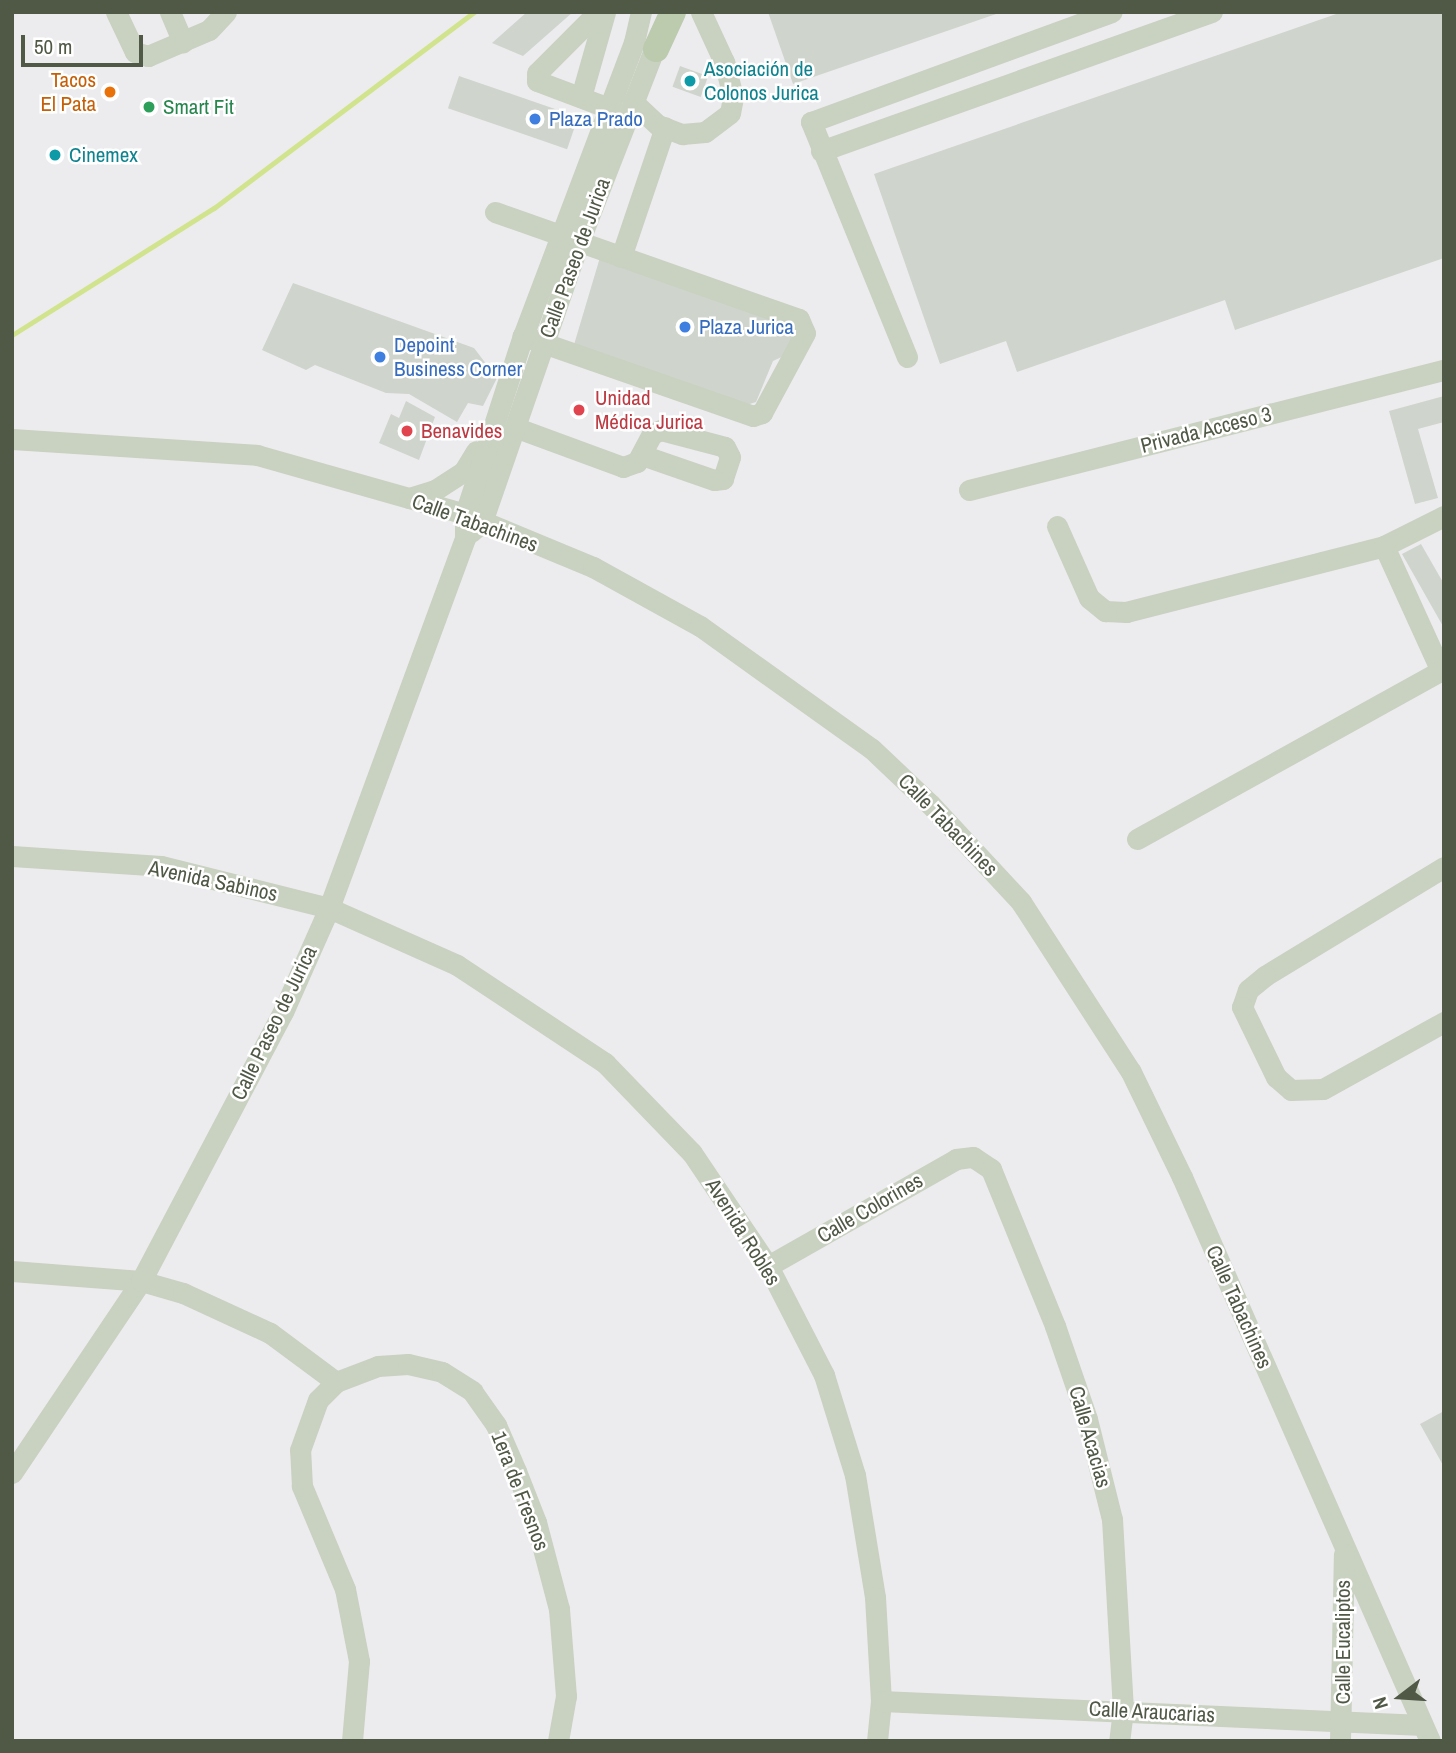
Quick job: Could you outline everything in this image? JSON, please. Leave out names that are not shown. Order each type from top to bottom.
[{"type":"main road","points":[[656,49],[673,12]]},
{"type":"street","points":[[116,12],[135,52],[157,55],[209,30],[226,12]]},
{"type":"street","points":[[170,12],[183,42]]},
{"type":"street","points":[[598,12],[537,73],[537,81],[610,108]]},
{"type":"street","points":[[581,97],[605,12]]},
{"type":"street","name":"Calle Paseo de Jurica","points":[[12,1473],[141,1281],[283,1012],[330,908],[465,538],[517,428],[544,344],[570,239],[641,12]]},
{"type":"street","name":"Calle Paseo de Jurica","points":[[473,518],[501,407],[523,335],[633,102],[656,49],[666,12]]},
{"type":"street","points":[[633,102],[664,127],[682,134],[705,132],[730,113],[733,97],[724,62],[701,12]]},
{"type":"street","points":[[907,357],[821,151],[813,120],[1112,12]]},
{"type":"street","points":[[821,151],[1212,12]]},
{"type":"street","points":[[621,257],[664,127]]},
{"type":"street","points":[[495,212],[800,319],[805,333],[762,413],[745,416],[523,335]]},
{"type":"street","name":"Privada Acceso 3","points":[[969,490],[1444,370]]},
{"type":"street","points":[[410,498],[435,490],[464,471],[501,407]]},
{"type":"street","points":[[517,428],[624,467],[637,462],[642,455]]},
{"type":"street","name":"Calle Tabachines","points":[[12,439],[257,455],[473,518],[605,573],[700,626],[872,749],[930,804],[1021,902],[1131,1072],[1344,1544],[1426,1733]]},
{"type":"street","points":[[1056,526],[1089,598],[1105,611],[1126,612],[1384,546],[1444,516]]},
{"type":"street","points":[[1138,839],[1442,670],[1384,546]]},
{"type":"street","name":"Avenida Sabinos","points":[[12,856],[161,866],[330,908]]},
{"type":"street","points":[[1444,867],[1265,976],[1248,990],[1242,1007],[1276,1077],[1291,1090],[1323,1089],[1444,1022]]},
{"type":"street","name":"Avenida Robles","points":[[330,908],[457,965],[605,1063],[692,1153],[768,1266],[824,1376],[855,1475],[875,1597],[881,1701],[877,1741]]},
{"type":"street","name":"Calle Colorines","points":[[768,1266],[956,1158],[973,1157]]},
{"type":"street","name":"Calle Acacias","points":[[973,1157],[991,1169],[1055,1326],[1087,1419],[1112,1519],[1123,1710],[1119,1741]]},
{"type":"street","points":[[12,1271],[141,1281],[183,1293],[270,1333],[336,1382],[318,1400],[300,1450],[302,1486],[345,1589],[359,1661],[353,1732],[336,1741]]},
{"type":"street","name":"1era de Fresnos","points":[[336,1382],[378,1367],[408,1364],[442,1372],[472,1391],[496,1425],[536,1522],[559,1609],[566,1696],[558,1741]]},
{"type":"street","name":"Calle Eucaliptos","points":[[1340,1741],[1343,1718],[1344,1544]]},
{"type":"street","name":"Calle Araucarias","points":[[881,1701],[1123,1710],[1210,1717],[1343,1718],[1426,1733]]},
{"type":"building","points":[[527,12],[573,12],[523,56],[492,43]]},
{"type":"building","points":[[768,12],[999,12],[999,13],[793,84]]},
{"type":"building","points":[[1342,12],[1444,12],[1444,258],[1235,330],[1225,300],[1017,372],[1006,341],[940,364],[874,174]]},
{"type":"building","name":"Asociación de Colonos Jurica","points":[[680,66],[708,76],[701,97],[672,87]]},
{"type":"building","points":[[459,76],[578,117],[567,149],[448,108]]},
{"type":"building","name":"Plaza Jurica","points":[[601,254],[789,319],[795,335],[788,354],[773,361],[756,402],[743,406],[573,348]]},
{"type":"building","name":"Depoint Business Corner","points":[[293,283],[474,348],[497,378],[483,406],[468,403],[457,422],[409,394],[386,393],[315,365],[306,370],[262,350]]},
{"type":"building","points":[[1444,396],[1444,422],[1418,429],[1438,498],[1415,504],[1389,411]]},
{"type":"building","name":"Benavides","points":[[406,401],[435,417],[419,460],[379,443],[391,414],[399,418]]},
{"type":"building","points":[[1421,544],[1444,584],[1444,628],[1402,554]]},
{"type":"building","points":[[1444,1411],[1444,1467],[1420,1424]]},
{"type":"waterway","points":[[12,335],[214,208],[474,12]]},
{"type":"place","name":"Asociación de Colonos Jurica","points":[[690,81]]},
{"type":"place","name":"Tacos El Pata","points":[[110,92]]},
{"type":"place","name":"Smart Fit","points":[[149,107]]},
{"type":"place","name":"Plaza Prado","points":[[535,119]]},
{"type":"place","name":"Cinemex","points":[[55,155]]},
{"type":"place","name":"Plaza Jurica","points":[[685,327]]},
{"type":"place","name":"Depoint Business Corner","points":[[380,357]]},
{"type":"place","name":"Unidad Médica Jurica","points":[[579,410]]},
{"type":"place","name":"Benavides","points":[[407,431]]}]
